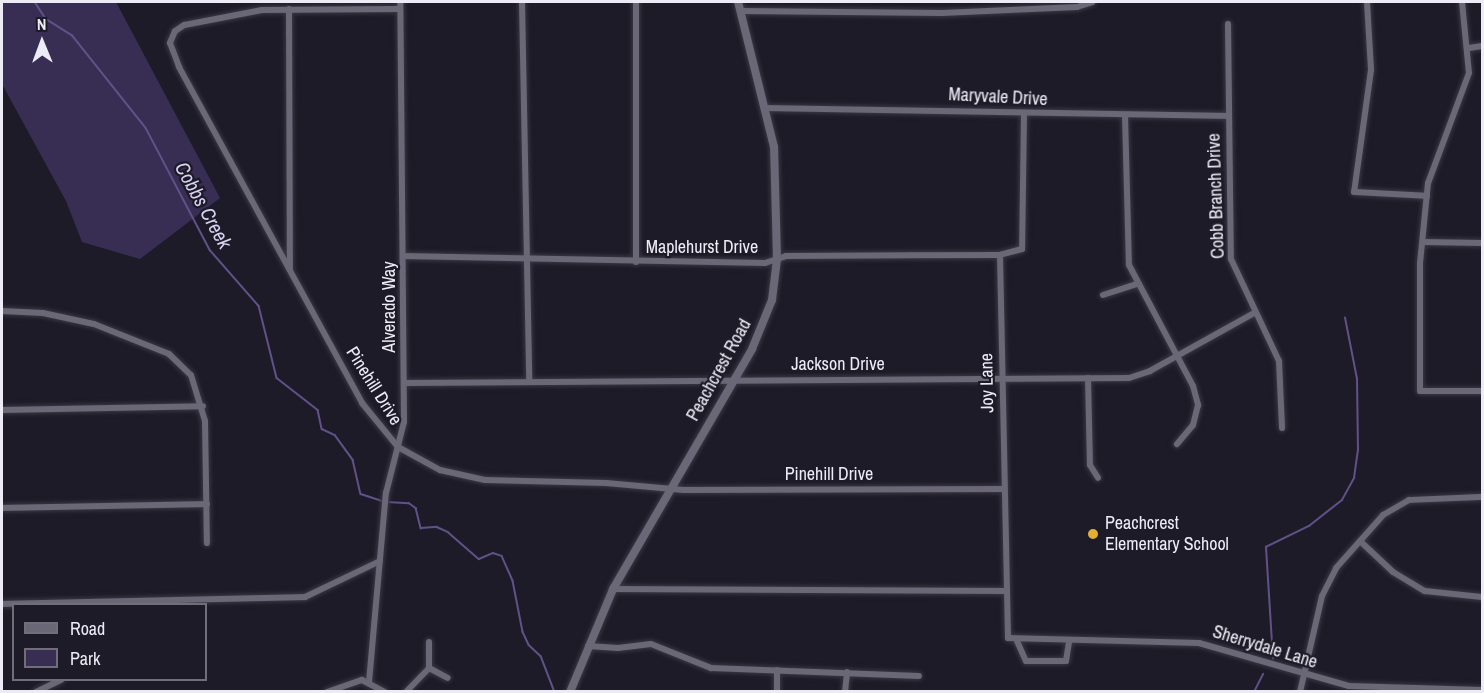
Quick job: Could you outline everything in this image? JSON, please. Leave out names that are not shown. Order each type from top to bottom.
[{"type":"street","name":"Alverado Way","points":[[369,682],[386,493],[398,447],[405,383],[400,2]]},
{"type":"street","points":[[522,2],[529,381]]},
{"type":"street","points":[[636,2],[636,262]]},
{"type":"street","name":"Peachcrest Road","points":[[570,692],[613,589],[765,323],[777,259],[774,147],[767,108],[738,2]]},
{"type":"street","points":[[741,11],[942,13],[1077,8],[1092,2]]},
{"type":"street","points":[[1367,2],[1371,70],[1354,192],[1427,196]]},
{"type":"street","points":[[1462,2],[1469,48],[1466,84],[1433,165],[1427,196],[1423,242],[1420,391],[1482,391]]},
{"type":"street","name":"Pinehill Drive","points":[[400,9],[289,9],[184,25],[175,31],[170,43],[179,67],[362,402],[386,437],[398,447],[465,478],[670,488],[1003,489]]},
{"type":"street","points":[[289,9],[290,270]]},
{"type":"street","name":"Cobb Branch Drive","points":[[1228,24],[1231,259],[1254,313],[1279,361],[1282,428]]},
{"type":"street","points":[[1469,48],[1482,46]]},
{"type":"street","name":"Maryvale Drive","points":[[767,108],[1229,116]]},
{"type":"street","points":[[1000,255],[1022,249],[1024,113]]},
{"type":"street","points":[[1125,115],[1127,251],[1136,284],[1176,356],[1198,405],[1193,425],[1177,444]]},
{"type":"street","points":[[1423,242],[1482,243]]},
{"type":"street","name":"Maplehurst Drive","points":[[404,256],[765,263],[777,259],[1000,255]]},
{"type":"street","name":"Joy Lane","points":[[1000,255],[1005,630],[1008,638],[1017,641],[1026,662],[1066,661],[1069,642]]},
{"type":"street","points":[[1103,295],[1136,284]]},
{"type":"street","points":[[2,311],[63,316],[148,344],[169,354],[191,375],[203,406],[207,543]]},
{"type":"street","name":"Jackson Drive","points":[[405,383],[1129,378],[1176,356],[1254,313]]},
{"type":"street","points":[[1088,378],[1090,465],[1098,478]]},
{"type":"street","points":[[2,410],[203,406]]},
{"type":"street","points":[[1300,692],[1302,675],[1322,596],[1336,568],[1383,515],[1408,500],[1482,497]]},
{"type":"street","points":[[2,508],[207,504]]},
{"type":"street","points":[[1360,541],[1393,572],[1425,591],[1482,597]]},
{"type":"street","points":[[110,603],[305,597],[380,561]]},
{"type":"street","points":[[613,589],[1004,591]]},
{"type":"street","name":"Sherrydale Lane","points":[[1017,641],[1215,645],[1302,675],[1380,690],[1482,690]]},
{"type":"street","points":[[406,692],[429,668],[429,642]]},
{"type":"street","points":[[588,646],[618,648],[651,644],[711,668],[919,676]]},
{"type":"street","points":[[429,668],[448,678]]},
{"type":"street","points":[[777,670],[777,692]]},
{"type":"street","points":[[845,692],[847,672]]},
{"type":"street","points":[[36,692],[59,681]]},
{"type":"street","points":[[327,692],[351,682],[369,682],[385,692]]},
{"type":"green space","points":[[2,2],[116,2],[220,198],[140,259],[82,242],[66,201],[2,84]]},
{"type":"waterway","name":"Cobbs Creek","points":[[35,2],[46,19],[72,35],[146,128],[210,250],[259,306],[277,378],[318,410],[322,429],[335,435],[353,460],[361,494],[382,501]]},
{"type":"waterway","points":[[1273,659],[1266,547],[1309,526],[1342,500],[1354,478],[1358,451],[1357,379],[1345,318]]},
{"type":"waterway","name":"Cobbs Creek","points":[[387,502],[409,503],[416,508],[421,528],[437,527],[448,532],[479,559],[493,553],[502,556],[513,581],[523,632],[529,645],[541,656],[555,692]]},
{"type":"waterway","points":[[1254,692],[1263,674]]},
{"type":"waterway","name":"Cobbs Creek","points":[[629,692],[640,692]]},
{"type":"place","name":"Peachcrest Elementary School","points":[[1093,534]]}]
